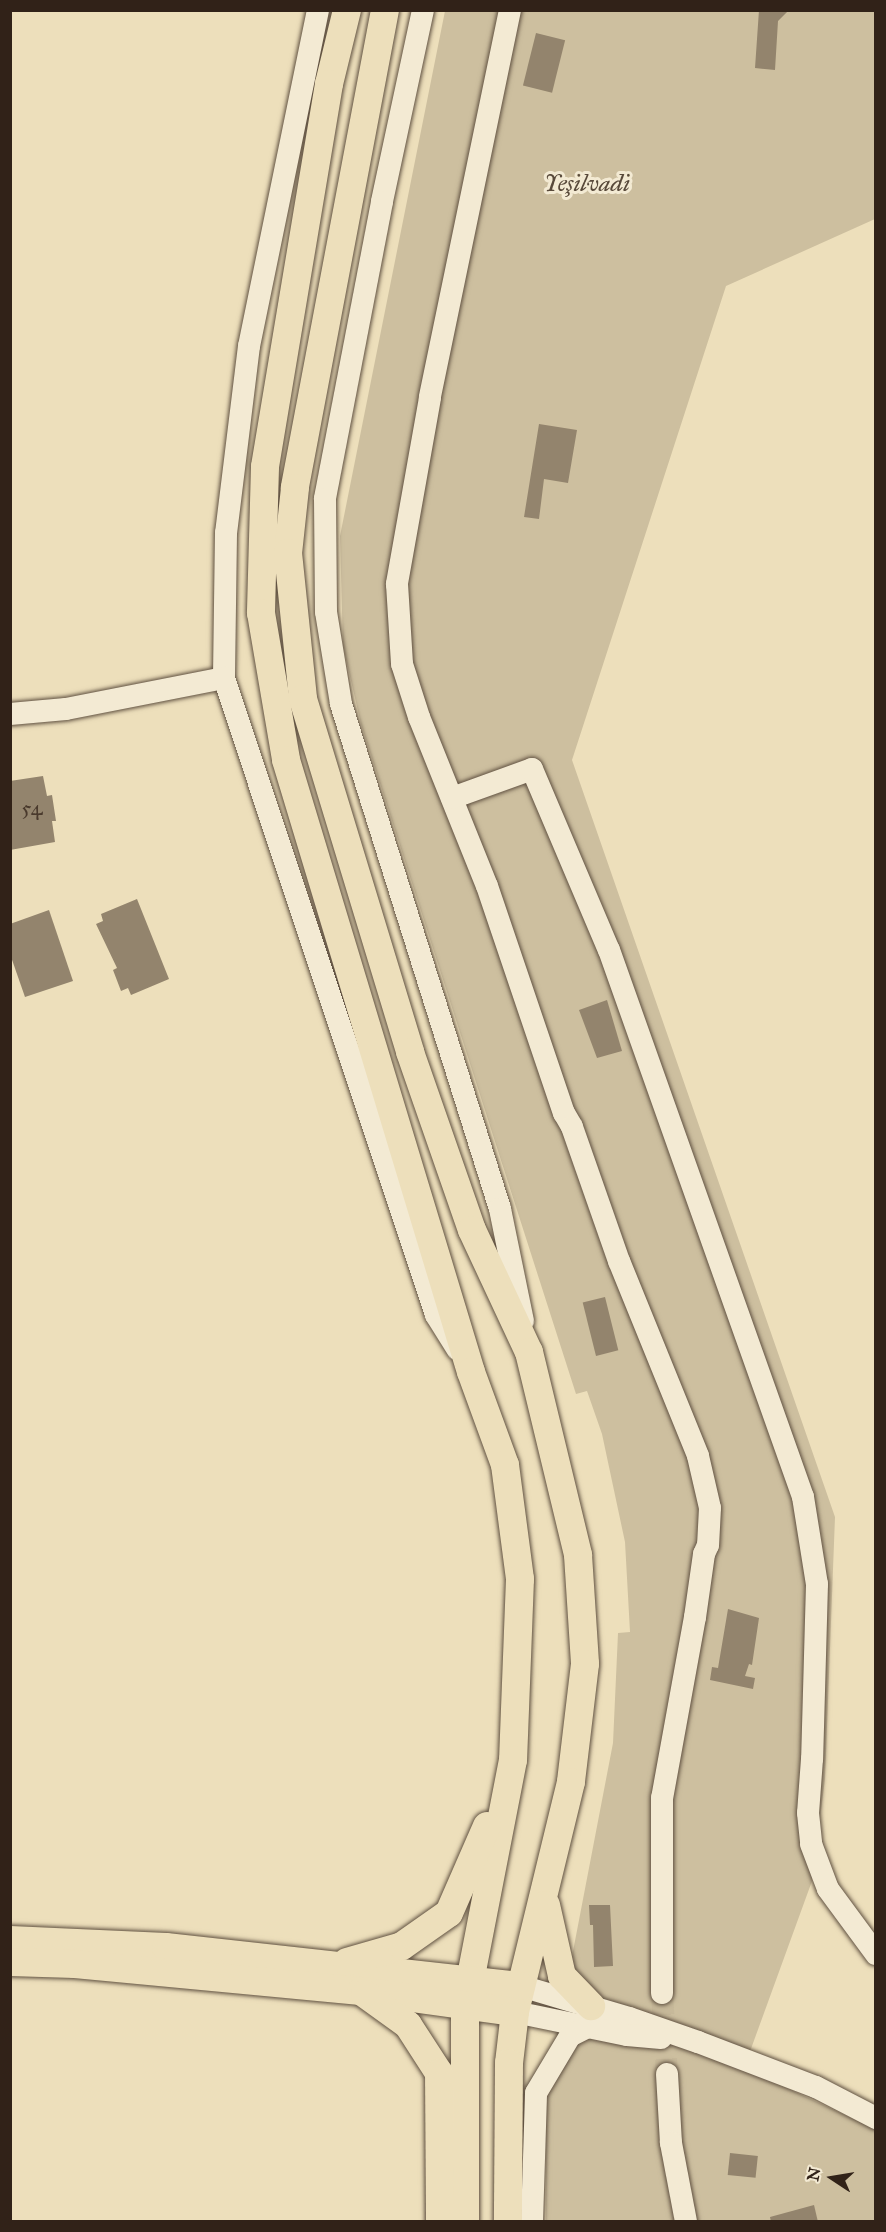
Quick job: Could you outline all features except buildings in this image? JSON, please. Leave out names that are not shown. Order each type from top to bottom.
[{"type":"main road","points":[[347,10],[329,84],[266,467],[261,613],[286,760],[471,1372],[505,1465],[520,1579],[513,1760],[468,1993],[465,2222]]},
{"type":"main road","points":[[385,10],[293,510],[288,553],[302,688],[410,1052],[472,1230],[529,1352],[578,1556],[585,1664],[571,1782],[518,1999],[509,2063],[508,2222]]},
{"type":"main road","points":[[335,1965],[402,1946],[449,1913],[476,1856],[513,1760]]},
{"type":"main road","points":[[544,1893],[562,1976],[589,2016]]},
{"type":"main road","points":[[10,1940],[166,1947],[335,1965],[468,1993],[518,1999]]},
{"type":"main road","points":[[10,1962],[75,1964],[361,1991],[468,1993]]},
{"type":"main road","points":[[361,1991],[408,2025],[439,2073],[440,2222]]},
{"type":"street","points":[[318,10],[249,346],[226,533],[224,678],[436,1315],[471,1372]]},
{"type":"street","points":[[423,10],[382,202],[325,500],[326,612],[341,704],[500,1209],[529,1352]]},
{"type":"street","points":[[510,10],[430,398],[397,584],[402,664],[419,717],[487,886],[564,1113],[572,1127],[619,1261],[698,1456],[710,1508],[708,1545],[704,1554],[695,1617],[662,1798],[662,1994]]},
{"type":"street","points":[[10,714],[66,709],[224,678]]},
{"type":"street","points":[[452,798],[532,769],[609,950],[803,1497],[817,1584],[812,1759],[808,1813],[811,1844],[828,1889],[876,1954]]},
{"type":"street","points":[[518,1999],[698,2042],[816,2087],[876,2118]]},
{"type":"street","points":[[532,2222],[536,2093],[570,2036],[589,2016]]},
{"type":"street","points":[[667,2074],[671,2143],[686,2222]]},
{"type":"green space","name":"Yeşilvadi","points":[[445,11],[875,11],[875,219],[726,286],[572,760],[835,1517],[825,1779],[812,1881],[744,2068],[875,2129],[875,2221],[546,2221],[546,2092],[613,1743],[618,1633],[630,1632],[625,1542],[602,1434],[587,1391],[576,1394],[361,724],[343,646],[340,536]]},
{"type":"tunnel","points":[[662,1993],[667,2074]]}]
